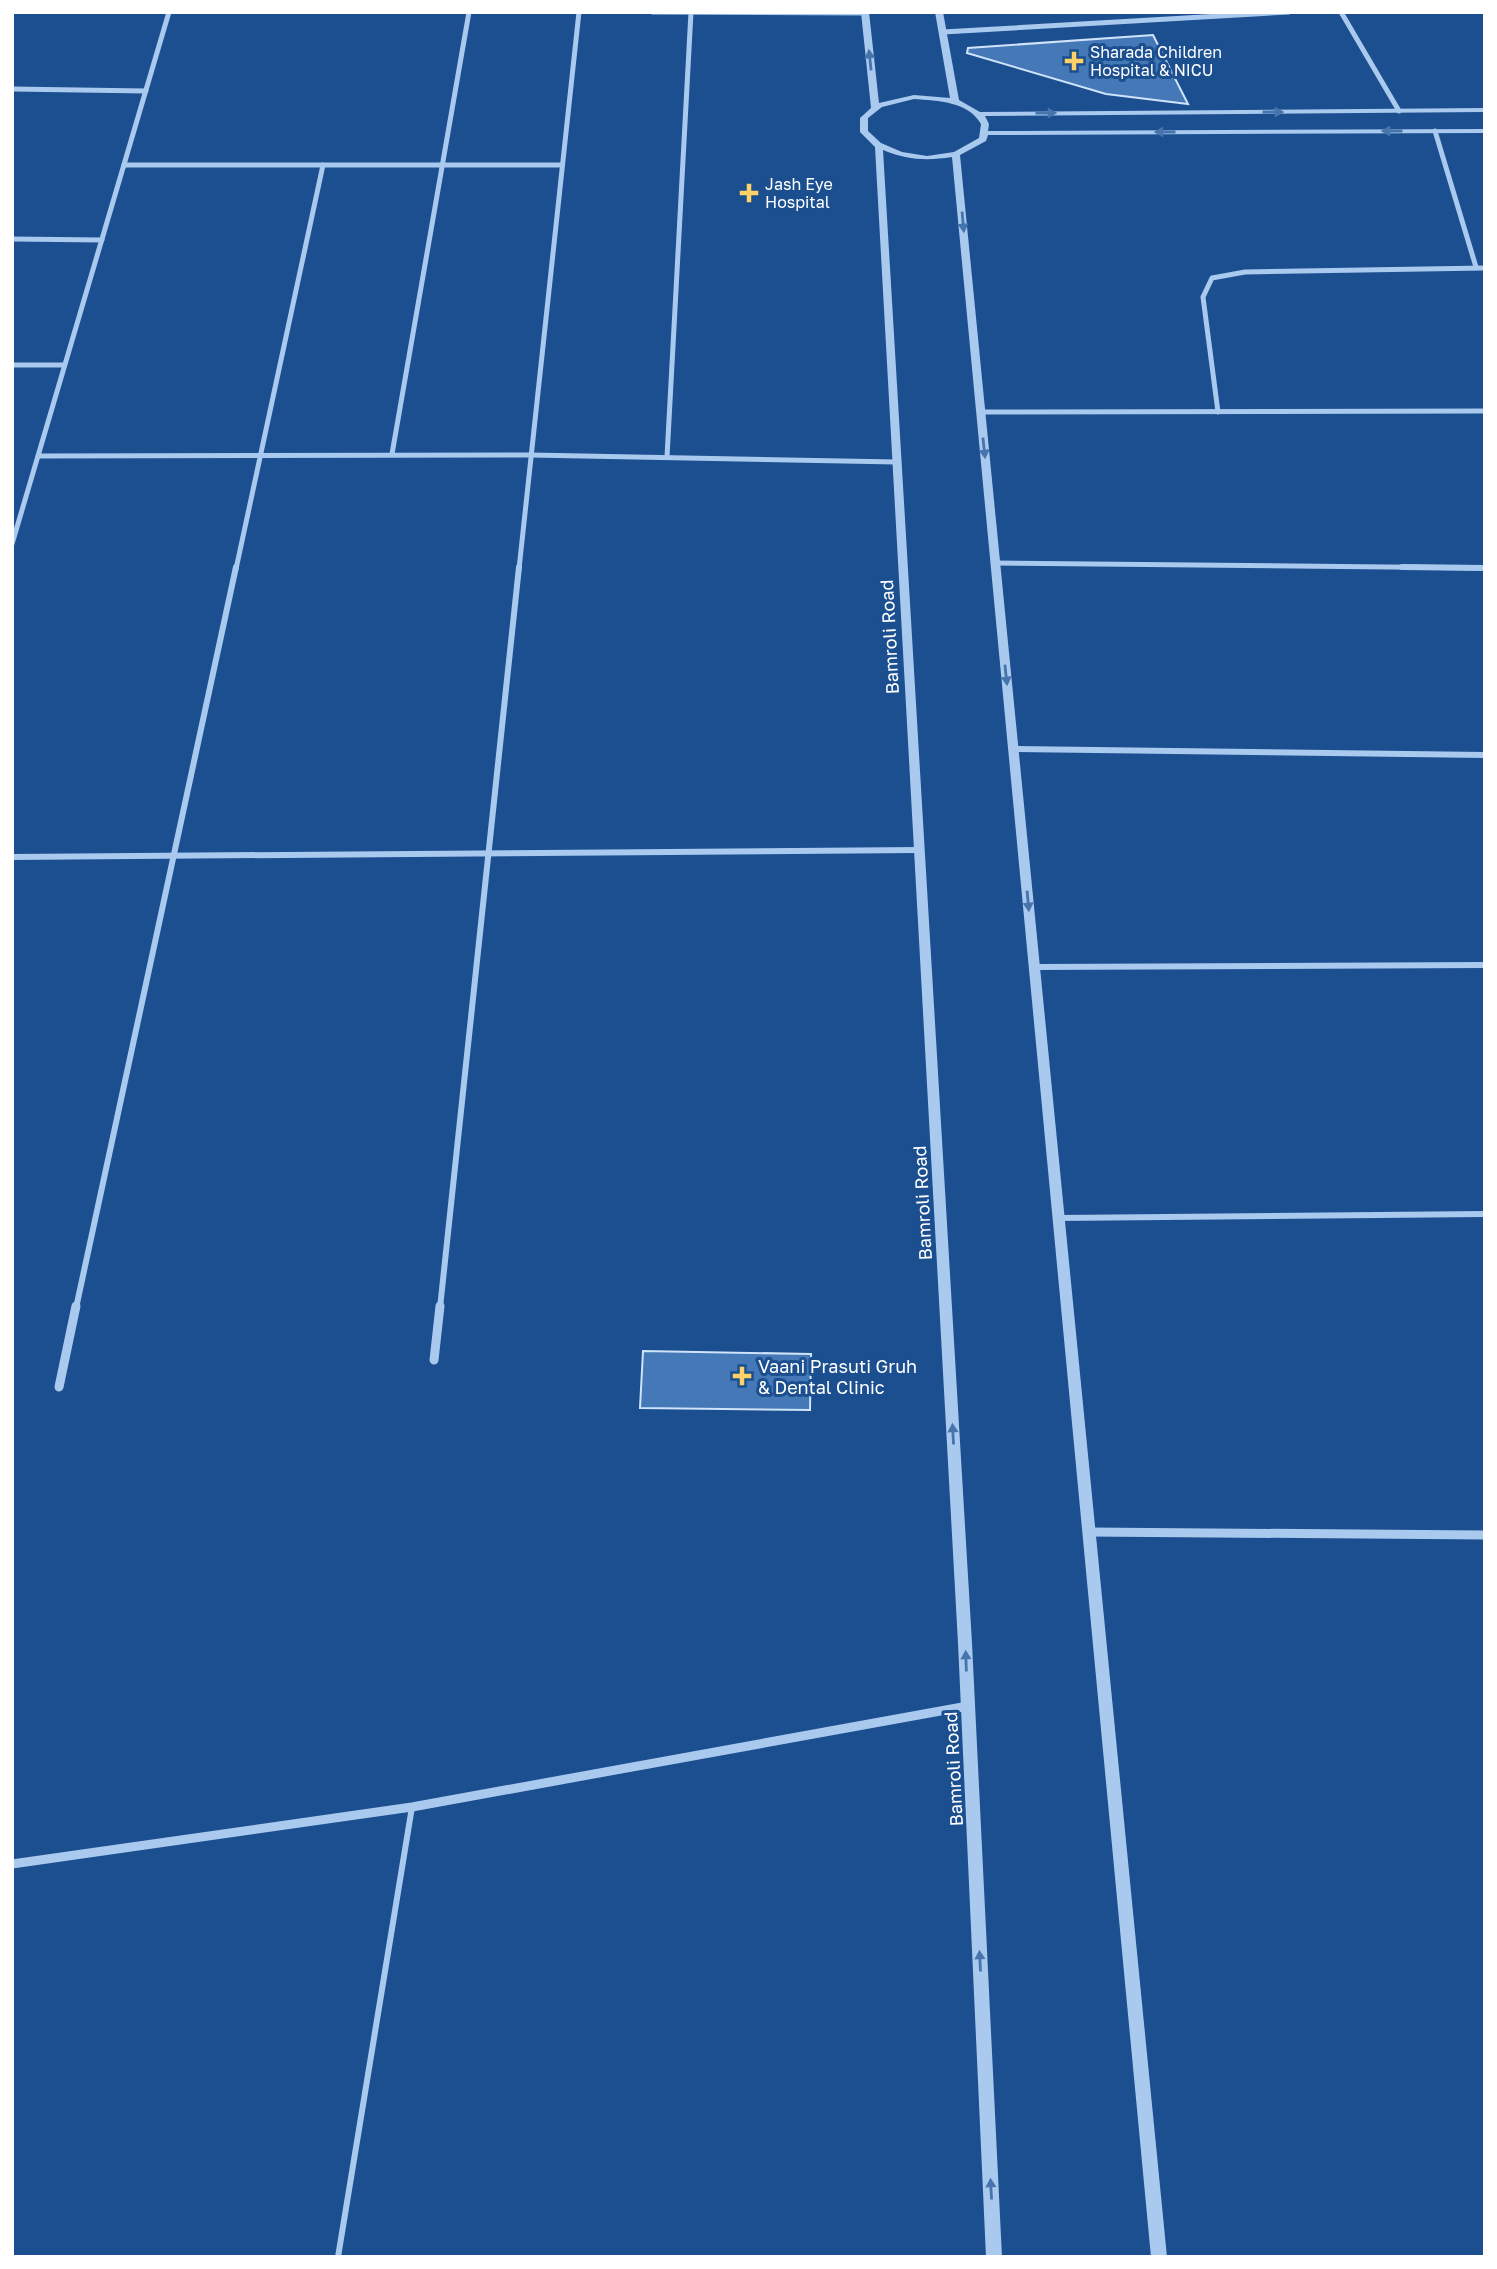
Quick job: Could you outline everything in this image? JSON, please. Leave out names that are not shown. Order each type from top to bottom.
[{"type":"street","points":[[12,544],[169,12]]},
{"type":"street","points":[[392,454],[469,12]]},
{"type":"street","points":[[434,1360],[579,12]]},
{"type":"street","points":[[652,12],[865,13],[875,108]]},
{"type":"street","points":[[939,12],[955,102]]},
{"type":"street","points":[[943,32],[1289,12]]},
{"type":"street","points":[[1341,12],[1399,111]]},
{"type":"street","points":[[667,457],[691,13]]},
{"type":"street","points":[[12,89],[146,92]]},
{"type":"street","points":[[914,97],[955,102],[983,118],[985,133],[973,148],[956,154],[913,157],[879,147],[867,139],[862,130],[862,121],[875,108],[895,99],[914,97]]},
{"type":"street","points":[[978,114],[1485,110]]},
{"type":"street","points":[[1435,131],[1476,268]]},
{"type":"street","points":[[985,133],[1485,131]]},
{"type":"street","name":"Bamroli Road","points":[[879,147],[968,1706],[994,2257]]},
{"type":"street","points":[[956,154],[1159,2257]]},
{"type":"street","points":[[124,164],[562,165]]},
{"type":"street","points":[[59,1387],[323,164]]},
{"type":"street","points":[[12,239],[102,240]]},
{"type":"street","points":[[1218,412],[1203,297],[1212,278],[1245,272],[1485,268]]},
{"type":"street","points":[[12,365],[64,365]]},
{"type":"street","points":[[981,412],[1485,411]]},
{"type":"street","points":[[38,456],[531,454],[897,462]]},
{"type":"street","points":[[12,507],[23,508]]},
{"type":"street","points":[[995,564],[1485,568]]},
{"type":"street","points":[[1014,749],[1485,755]]},
{"type":"street","points":[[12,857],[919,850]]},
{"type":"street","points":[[1035,967],[1485,965]]},
{"type":"street","points":[[1058,1218],[1485,1214]]},
{"type":"street","points":[[1089,1532],[1485,1535]]},
{"type":"street","points":[[12,1864],[412,1807],[968,1706]]},
{"type":"lane","points":[[338,2257],[412,1807]]},
{"type":"building","points":[[1153,35],[1188,104],[1106,94],[967,53],[968,48]]},
{"type":"building","points":[[643,1351],[811,1354],[810,1410],[640,1408]]},
{"type":"place","name":"Sharada Children Hospital & NICU","points":[[1074,61]]},
{"type":"place","name":"Jash Eye Hospital","points":[[749,193]]},
{"type":"place","name":"Vaani Prasuti Gruh & Dental Clinic","points":[[742,1376]]}]
